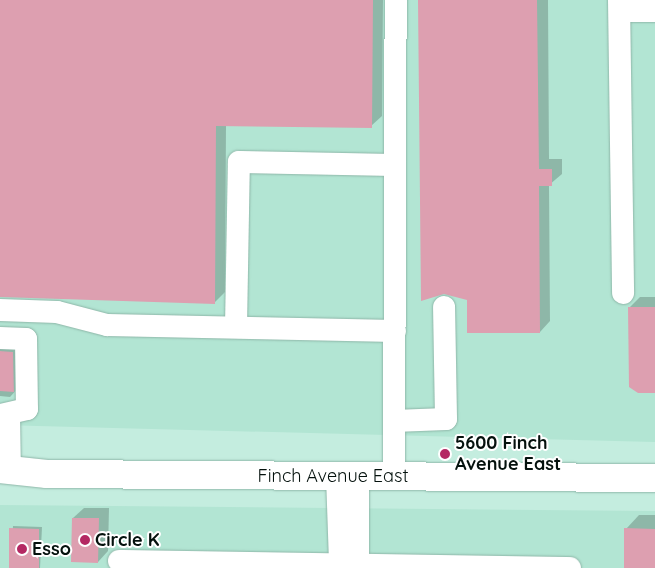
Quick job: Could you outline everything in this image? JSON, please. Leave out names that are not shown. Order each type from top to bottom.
[{"type":"main road","name":"Finch Avenue East","points":[[4,472],[348,477],[655,478]]},
{"type":"lane","points":[[394,477],[396,0]]},
{"type":"lane","points":[[623,293],[620,6],[655,11]]},
{"type":"lane","points":[[236,327],[239,162],[395,165]]},
{"type":"lane","points":[[394,421],[446,419],[444,307]]},
{"type":"lane","points":[[0,310],[57,312],[106,325],[395,330]]},
{"type":"lane","points":[[0,338],[26,339],[26,409],[5,416],[4,472]]},
{"type":"lane","points":[[348,477],[349,565]]},
{"type":"lane","points":[[119,561],[570,568]]},
{"type":"shaded area","points":[[0,0],[655,0],[655,442],[0,425]]},
{"type":"shaded area","points":[[0,505],[655,511],[655,568],[0,568]]},
{"type":"building","points":[[0,0],[373,0],[372,128],[216,126],[215,304],[0,297]]},
{"type":"building","points":[[418,0],[537,0],[539,169],[552,169],[552,186],[539,186],[540,333],[467,333],[467,300],[444,294],[421,301]]},
{"type":"building","points":[[628,307],[655,307],[655,393],[638,393],[629,387]]},
{"type":"building","points":[[0,351],[13,352],[14,392],[0,391]]},
{"type":"building","name":"Circle K","points":[[72,518],[99,518],[98,563],[71,562]]},
{"type":"building","points":[[9,528],[39,529],[39,568],[9,568]]},
{"type":"building","points":[[624,528],[655,529],[655,568],[624,568]]},
{"type":"place","name":"5600 Finch Avenue East","points":[[445,454]]},
{"type":"place","name":"Circle K","points":[[85,540]]},
{"type":"place","name":"Esso","points":[[22,549]]}]
